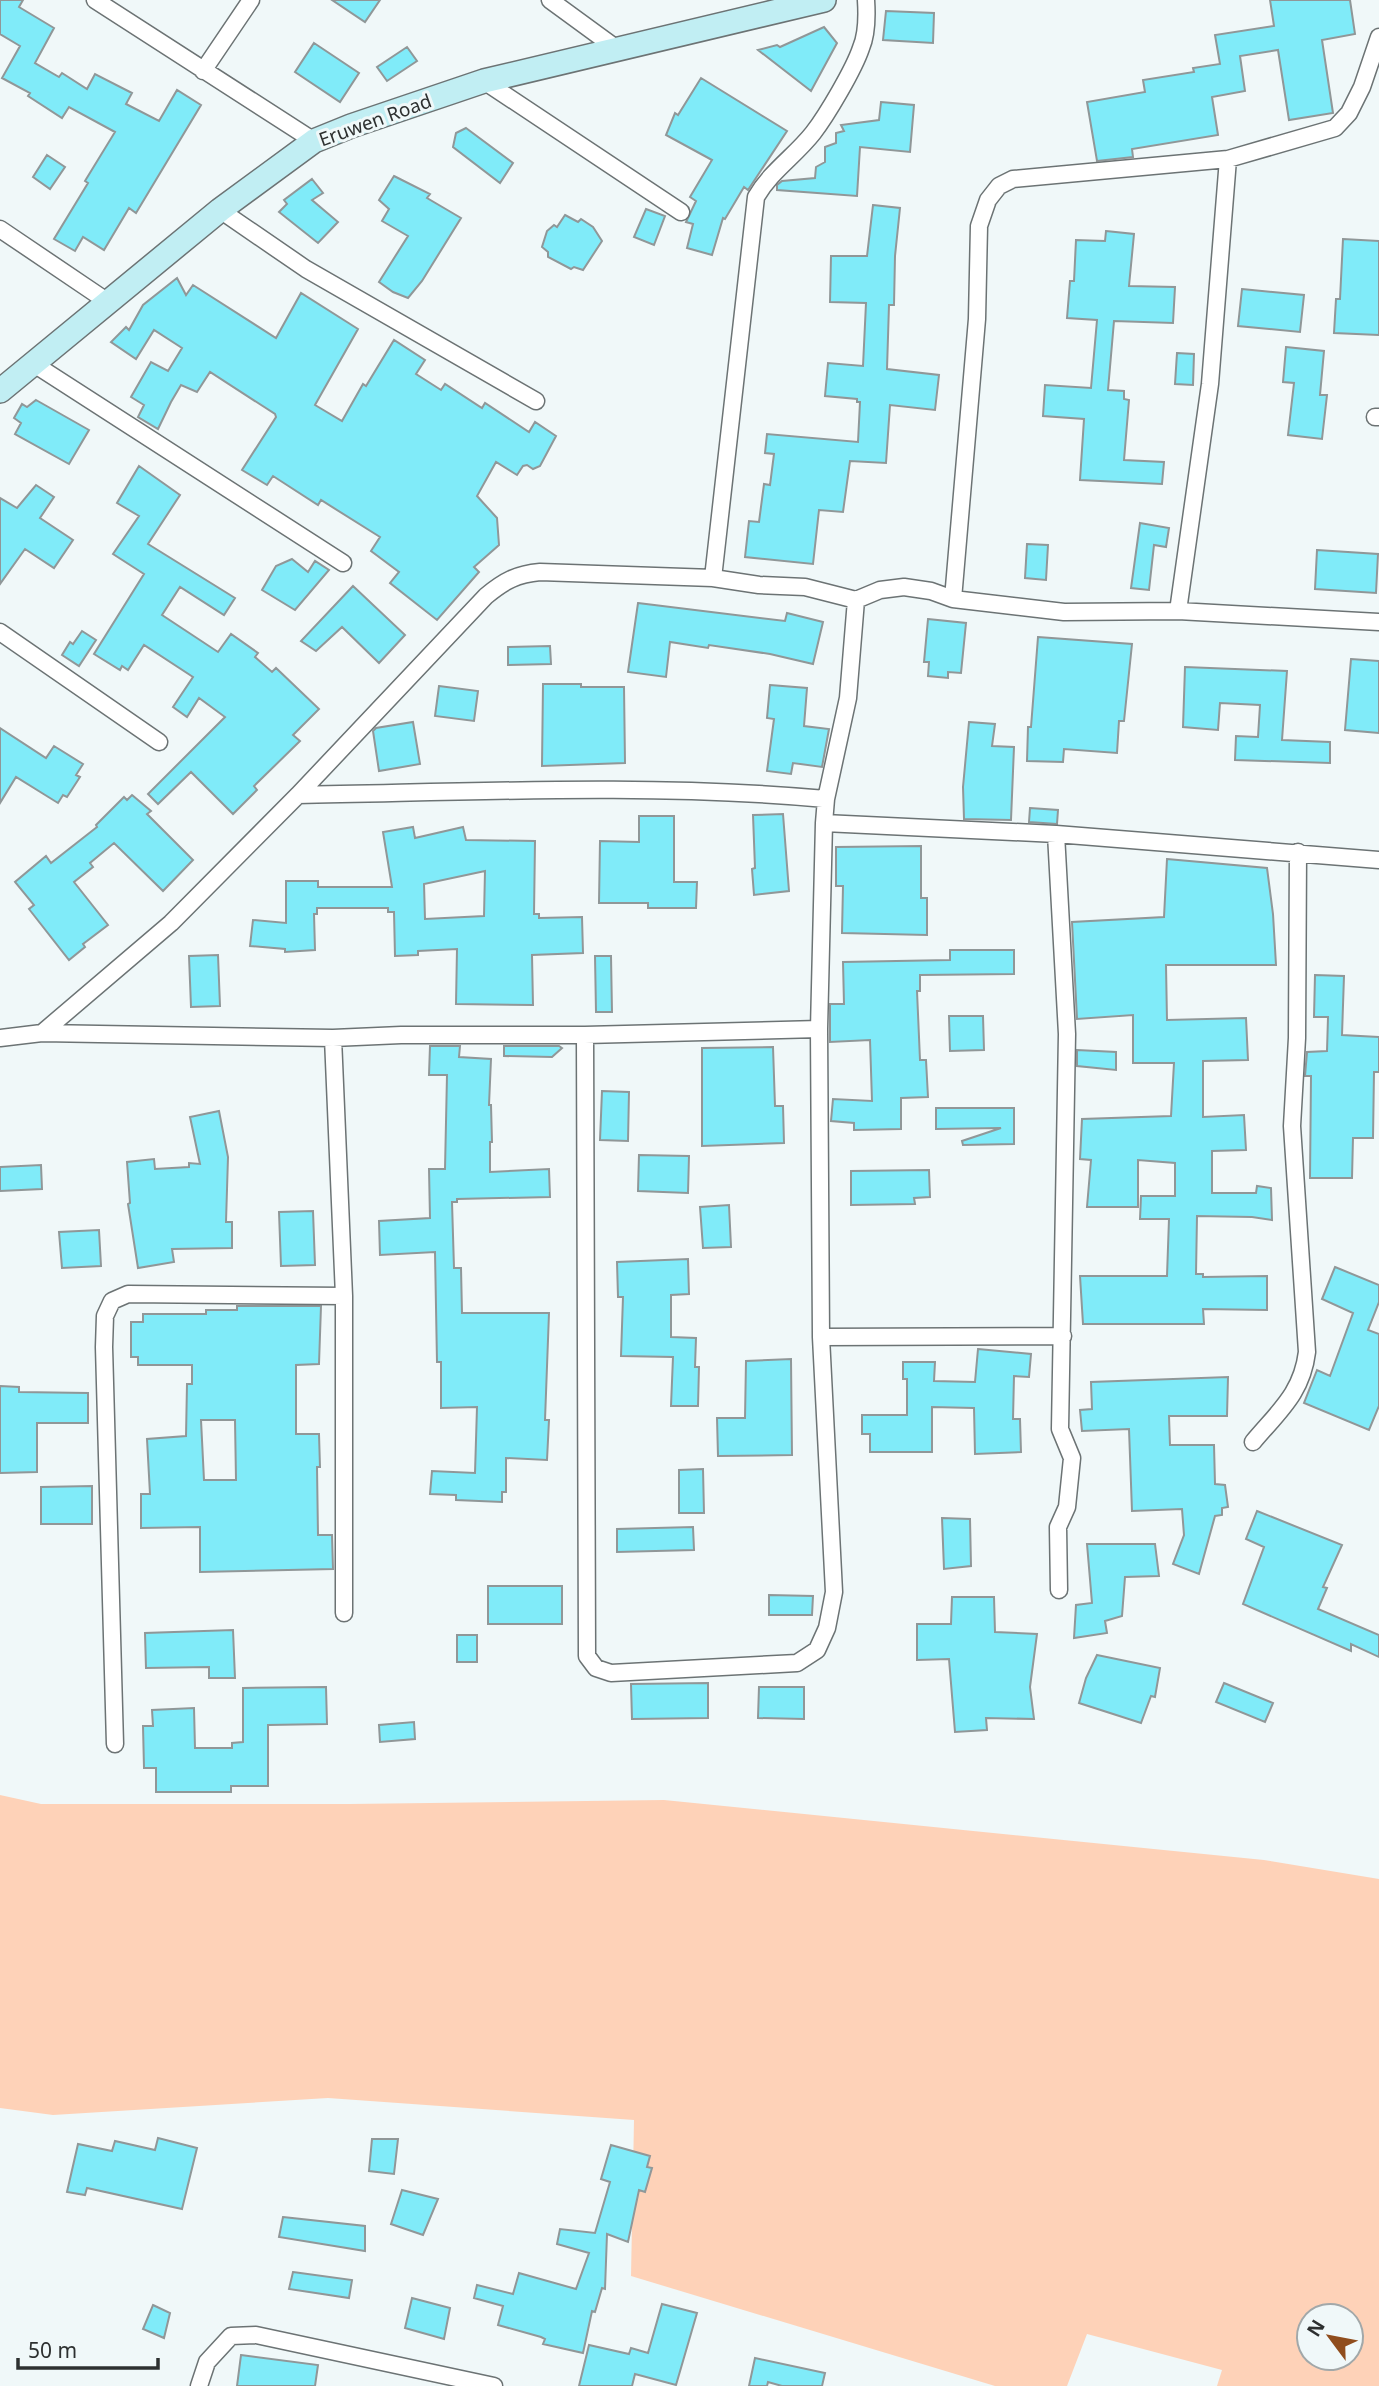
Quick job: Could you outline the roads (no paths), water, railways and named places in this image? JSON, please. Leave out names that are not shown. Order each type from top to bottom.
[{"type":"street","points":[[95,0],[314,141]]},
{"type":"street","points":[[203,71],[251,0]]},
{"type":"street","points":[[550,0],[617,48]]},
{"type":"street","name":"Eruwen Road","points":[[0,391],[219,210],[314,141],[484,81],[824,0]]},
{"type":"street","points":[[713,578],[756,197],[780,165],[813,133],[834,99],[862,47],[866,0]]},
{"type":"street","points":[[953,599],[977,319],[979,226],[988,200],[999,186],[1013,179],[1228,159],[1335,128],[1349,113],[1362,87],[1379,37]]},
{"type":"street","points":[[484,81],[681,212]]},
{"type":"street","points":[[1178,611],[1210,384],[1228,159]]},
{"type":"street","points":[[219,210],[306,269],[536,401]]},
{"type":"street","points":[[0,229],[108,302]]},
{"type":"street","points":[[34,364],[343,563]]},
{"type":"street","points":[[42,1033],[172,923],[298,795],[486,596],[500,584],[519,574],[540,572],[713,578],[759,585],[804,587],[856,600],[880,590],[904,587],[931,591],[953,599],[1064,612],[1178,611],[1379,622]]},
{"type":"street","points":[[585,1035],[587,1656],[596,1668],[611,1673],[797,1663],[817,1650],[827,1628],[834,1592],[821,1337],[819,1029],[826,799],[848,698],[856,600]]},
{"type":"street","points":[[0,632],[159,741]]},
{"type":"street","points":[[298,795],[666,790],[748,792],[826,799]]},
{"type":"street","points":[[824,823],[1056,834],[1379,860]]},
{"type":"street","points":[[1056,834],[1067,1034],[1060,1429],[1072,1458],[1067,1507],[1058,1527],[1059,1590]]},
{"type":"street","points":[[1253,1442],[1298,1388],[1305,1370],[1307,1352],[1292,1126],[1297,1038],[1298,852]]},
{"type":"street","points":[[0,1038],[42,1033],[333,1038],[819,1029]]},
{"type":"street","points":[[333,1038],[344,1296],[344,1614]]},
{"type":"street","points":[[115,1744],[104,1347],[105,1316],[112,1301],[128,1294],[344,1296]]},
{"type":"street","points":[[821,1337],[1063,1336]]},
{"type":"street","points":[[199,2386],[207,2362],[231,2336],[256,2335],[494,2386]]}]
